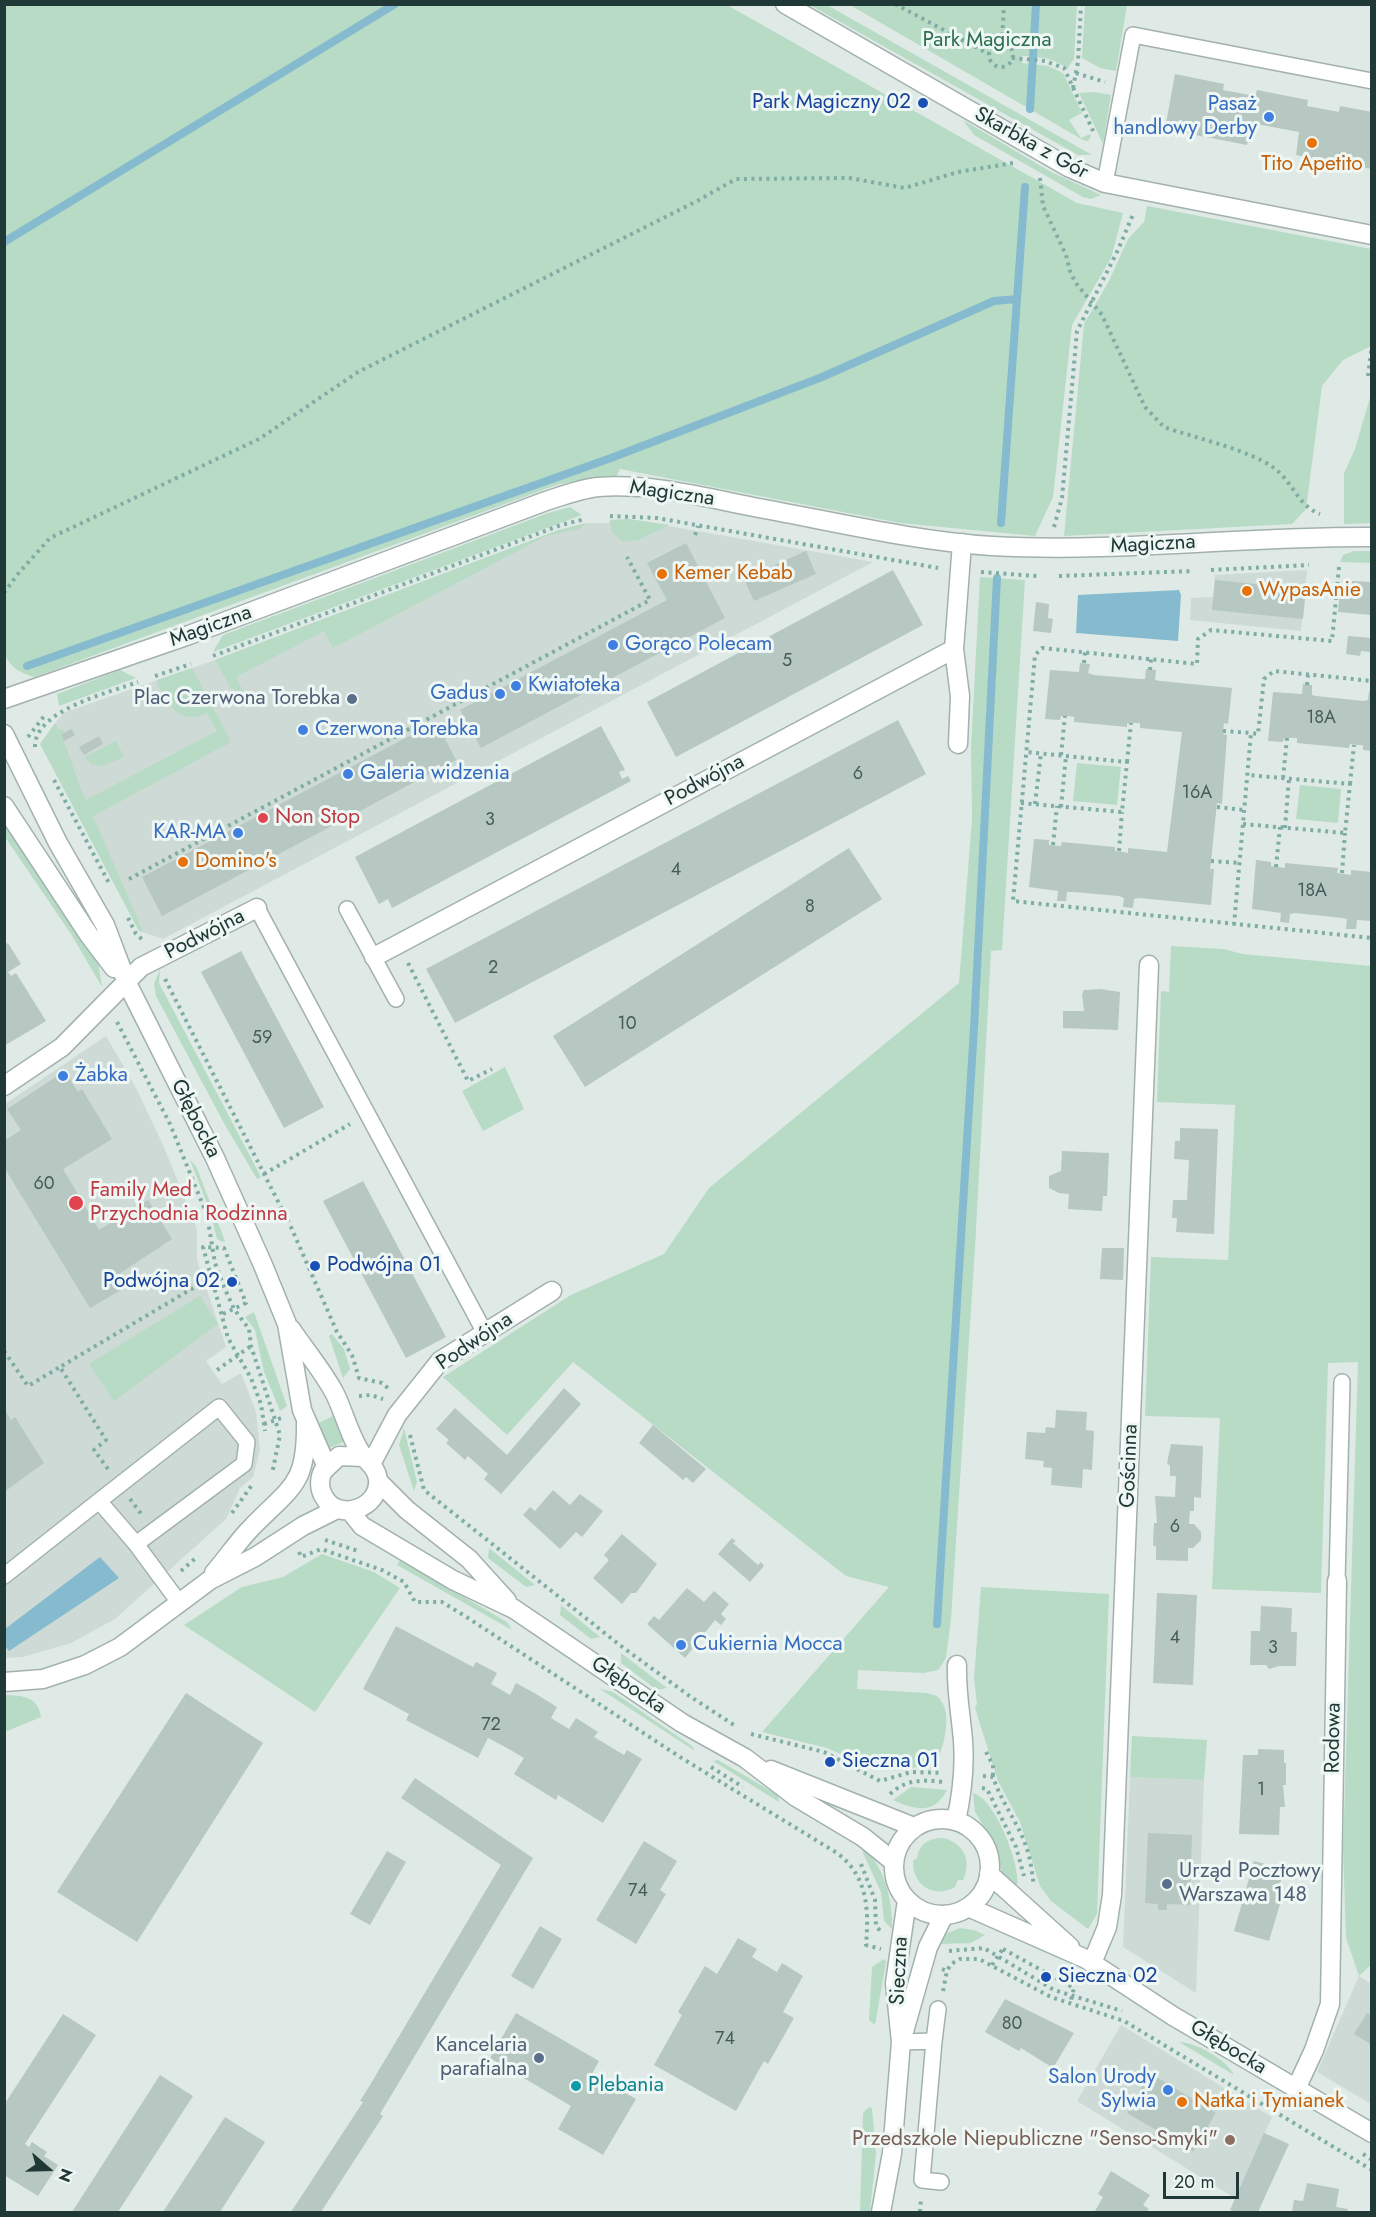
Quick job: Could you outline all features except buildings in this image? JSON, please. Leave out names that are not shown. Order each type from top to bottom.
[{"type":"street","name":"Skarbka z Gór","points":[[785,4],[1068,167],[1105,183],[1371,235]]},
{"type":"street","name":"Magiczna","points":[[4,699],[189,635],[546,501],[596,487],[630,486],[678,492],[857,526],[962,543],[1114,549],[1296,538],[1371,537]]},
{"type":"street","points":[[957,744],[960,696],[954,649],[962,543]]},
{"type":"street","name":"Podwójna","points":[[374,957],[954,649]]},
{"type":"street","name":"Głębocka","points":[[4,734],[53,833],[105,926],[127,983],[232,1194],[287,1324],[333,1391],[371,1467],[407,1510],[469,1560],[514,1609]]},
{"type":"street","name":"Głębocka","points":[[4,806],[89,935],[127,983]]},
{"type":"street","name":"Podwójna","points":[[4,1086],[62,1047],[107,1004],[141,967],[257,908]]},
{"type":"street","name":"Gościnna","points":[[1089,1961],[1107,1927],[1112,1894],[1149,965]]},
{"type":"street","name":"Podwójna","points":[[371,1467],[397,1415],[440,1361],[552,1292]]},
{"type":"street","name":"Głębocka","points":[[287,1324],[306,1422],[323,1473],[324,1498],[344,1510],[362,1526],[453,1580],[514,1609],[676,1719],[745,1758],[914,1827]]},
{"type":"street","points":[[276,1505],[297,1481],[304,1464],[306,1422]]},
{"type":"street","points":[[4,1682],[43,1679],[86,1665],[137,1635],[178,1601],[210,1580],[255,1557],[297,1529],[369,1502],[371,1467],[339,1456],[323,1473],[276,1505],[251,1527],[210,1580]]},
{"type":"street","name":"Rodowa","points":[[1296,2089],[1314,2050],[1330,2004],[1337,1581]]},
{"type":"street","points":[[956,1821],[964,1774],[963,1739],[956,1693],[957,1665]]},
{"type":"street","name":"Głębocka","points":[[745,1758],[796,1797],[863,1837],[894,1862]]},
{"type":"street","points":[[932,1820],[956,1821],[971,1829],[982,1841],[988,1857],[989,1874],[982,1893],[968,1907],[944,1915],[924,1912],[907,1900],[897,1887],[894,1862],[900,1842],[914,1827],[932,1820]]},
{"type":"street","name":"Głębocka","points":[[989,1874],[1089,1961],[1173,2016],[1371,2133]]},
{"type":"street","name":"Sieczna","points":[[901,2042],[895,1997],[899,1947],[907,1900]]},
{"type":"street","name":"Głębocka","points":[[968,1907],[1089,1961]]},
{"type":"street","name":"Sieczna","points":[[881,2212],[892,2153],[901,2042],[925,1955],[944,1915]]},
{"type":"lane","points":[[1105,183],[1132,35],[1371,81]]},
{"type":"lane","name":"Podwójna","points":[[257,908],[309,1001],[485,1333]]},
{"type":"lane","points":[[347,909],[396,999]]},
{"type":"lane","name":"Rodowa","points":[[1337,1581],[1342,1382]]},
{"type":"lane","points":[[4,1576],[219,1407],[247,1442],[244,1464],[136,1544]]},
{"type":"lane","points":[[99,1501],[136,1544],[178,1601]]},
{"type":"lane","points":[[938,2009],[922,2180],[941,2182]]},
{"type":"lane","points":[[901,2042],[934,2042]]},
{"type":"path","points":[[894,4],[989,54],[994,65],[1006,66],[1012,58],[1012,50],[1002,44],[996,44],[989,54]]},
{"type":"path","points":[[1002,44],[1004,4]]},
{"type":"path","points":[[1073,89],[1082,4]]},
{"type":"path","points":[[1012,58],[1045,61],[1064,68],[1095,136]]},
{"type":"path","points":[[1076,73],[1123,88]]},
{"type":"path","points":[[4,593],[50,538],[259,439],[358,372],[687,207],[736,179],[849,178],[905,188],[958,172],[1013,163]]},
{"type":"path","points":[[1040,178],[1043,206],[1050,226],[1066,255],[1075,282],[1102,315],[1144,407],[1164,427],[1256,459],[1274,468],[1307,507],[1326,516]]},
{"type":"path","points":[[1049,548],[1062,498],[1077,331],[1118,250],[1134,212]]},
{"type":"path","points":[[1368,376],[1371,344]]},
{"type":"path","points":[[610,516],[657,518],[941,568],[945,574],[944,583],[975,586],[978,572],[1037,576]]},
{"type":"path","points":[[213,656],[561,525],[585,519]]},
{"type":"path","points":[[695,535],[698,526]]},
{"type":"path","points":[[129,879],[650,600],[627,557]]},
{"type":"path","points":[[1211,570],[1309,565]]},
{"type":"path","points":[[1339,567],[1332,641],[1211,630],[1198,639],[1197,664],[1042,648],[1035,655],[1012,901],[1060,908],[1371,938]]},
{"type":"path","points":[[1059,576],[1193,571]]},
{"type":"path","points":[[1084,663],[1085,652]]},
{"type":"path","points":[[1150,670],[1151,659]]},
{"type":"path","points":[[155,676],[191,664]]},
{"type":"path","points":[[1223,730],[1258,734],[1262,685],[1267,674],[1274,671],[1371,681]]},
{"type":"path","points":[[1307,685],[1308,675]]},
{"type":"path","points":[[40,755],[35,743],[44,727],[61,710],[138,682]]},
{"type":"path","points":[[1053,845],[1059,806],[1065,716]]},
{"type":"path","points":[[1119,851],[1131,723]]},
{"type":"path","points":[[1234,925],[1251,733]]},
{"type":"path","points":[[1283,778],[1287,738]]},
{"type":"path","points":[[1342,873],[1354,745]]},
{"type":"path","points":[[30,752],[36,749]]},
{"type":"path","points":[[1026,752],[1127,762]]},
{"type":"path","points":[[1035,804],[1041,753]]},
{"type":"path","points":[[50,772],[114,893]]},
{"type":"path","points":[[1248,775],[1350,784]]},
{"type":"path","points":[[1276,867],[1289,778]]},
{"type":"path","points":[[1021,802],[1122,812]]},
{"type":"path","points":[[1217,807],[1244,810]]},
{"type":"path","points":[[1243,824],[1345,833]]},
{"type":"path","points":[[1211,861],[1239,863]]},
{"type":"path","points":[[1060,908],[1061,901]]},
{"type":"path","points":[[1127,914],[1128,907]]},
{"type":"path","points":[[125,914],[136,934],[146,942],[158,945],[169,967],[165,981],[168,988],[300,1246],[337,1332],[352,1355],[359,1378],[382,1383],[414,1417],[409,1430],[424,1490],[621,1646],[703,1706],[751,1734],[824,1752],[869,1773]]},
{"type":"path","points":[[1284,930],[1285,922]]},
{"type":"path","points":[[1350,929],[1350,936]]},
{"type":"path","points":[[405,957],[468,1081],[492,1069]]},
{"type":"path","points":[[107,1004],[170,1124],[207,1215],[215,1263],[234,1309],[249,1329],[251,1346],[280,1435],[270,1484],[276,1505]]},
{"type":"path","points":[[264,1174],[369,1113]]},
{"type":"path","points":[[223,1314],[246,1303],[224,1248],[203,1247],[228,1338],[261,1404],[267,1440]]},
{"type":"path","points":[[4,1351],[28,1386],[210,1278]]},
{"type":"path","points":[[217,1370],[251,1346]]},
{"type":"path","points":[[60,1367],[106,1440],[94,1450],[110,1473]]},
{"type":"path","points":[[228,1522],[237,1504],[258,1479]]},
{"type":"path","points":[[251,1486],[276,1505]]},
{"type":"path","points":[[297,1529],[317,1540],[360,1551]]},
{"type":"path","points":[[297,1529],[301,1557],[321,1549],[382,1570],[404,1582],[415,1602],[442,1602],[680,1757],[849,1861],[866,1893],[868,1904],[866,1945],[899,1947]]},
{"type":"path","points":[[166,1585],[207,1547]]},
{"type":"path","points":[[709,1765],[751,1791]]},
{"type":"path","points":[[859,1860],[875,1900],[876,1926],[882,1934],[899,1947]]},
{"type":"path","points":[[925,1955],[984,1948],[1050,1988],[1126,2013]]},
{"type":"path","points":[[1002,1948],[1074,1988],[1070,2004]]},
{"type":"path","points":[[925,1955],[947,1971],[951,1964],[960,1959],[979,1959],[1051,1997],[1124,2021],[1371,2170]]},
{"type":"path","points":[[1357,2150],[1371,2160]]},
{"type":"shaded area","name":"Czerwona Torebka","points":[[629,519],[873,562],[163,939],[139,931],[40,744],[63,713],[215,660],[559,530],[586,523],[609,523],[610,520]]},
{"type":"shaded area","points":[[1307,570],[1301,631],[1190,620],[1191,598],[1213,597],[1215,575]]},
{"type":"shaded area","points":[[106,1036],[136,1088],[164,1147],[197,1229],[197,1260],[226,1347],[206,1361],[222,1384],[241,1373],[256,1412],[260,1450],[253,1477],[240,1488],[226,1519],[115,1619],[71,1643],[23,1657],[5,1658],[5,1104]]},
{"type":"shaded area","points":[[1130,1777],[1204,1780],[1196,1993],[1123,1947]]},
{"type":"shaded area","points":[[1359,1976],[1371,1984],[1371,2104],[1317,2072]]},
{"type":"shaded area","points":[[1121,2025],[1272,2117],[1235,2198],[1077,2101]],"holes":[[[1183,2093],[1216,2113],[1192,2152],[1161,2133]]]},
{"type":"green space","points":[[4,5],[727,5],[1077,203],[1123,213],[1111,258],[1072,325],[1053,497],[1035,536],[900,523],[620,469],[616,477],[559,484],[35,677],[21,672],[13,667],[4,654]]},
{"type":"green space","points":[[810,5],[827,5],[1092,155],[1078,155]]},
{"type":"green space","name":"Park Magiczna","points":[[850,5],[1077,5],[1074,59],[1067,69],[1057,62],[1040,57],[1022,56],[1022,63],[1048,66],[1063,73],[1082,113],[1069,120],[1081,138],[1090,134],[1091,136],[1088,141],[1083,140]]},
{"type":"green space","points":[[1085,5],[1127,5],[1116,71],[1100,68],[1082,58]]},
{"type":"green space","points":[[1094,92],[1111,95],[1103,144],[1079,93]]},
{"type":"green space","points":[[963,120],[1051,172],[1101,195],[1091,199],[1083,197],[974,135]]},
{"type":"green space","points":[[1147,206],[1371,249],[1371,346],[1343,360],[1322,386],[1306,509],[1292,524],[1064,536],[1084,324],[1109,281],[1128,239],[1144,222]]},
{"type":"green space","points":[[1371,394],[1371,523],[1344,524],[1344,473],[1355,449]]},
{"type":"green space","points":[[570,507],[582,515],[213,652],[223,635],[548,513]]},
{"type":"green space","points":[[629,519],[669,525],[638,540],[623,542],[612,532],[610,520]]},
{"type":"green space","points":[[586,523],[579,529],[546,536],[333,648],[324,631],[236,677],[244,693],[231,688],[215,660],[559,530]]},
{"type":"green space","points":[[1354,551],[1371,551],[1371,563],[1340,562],[1343,555]]},
{"type":"green space","points":[[980,577],[1025,580],[1002,950],[991,951],[951,1619],[946,1658],[938,1670],[924,1673],[858,1670],[857,1689],[927,1693],[937,1696],[945,1710],[946,1728],[937,1762],[931,1759],[920,1766],[904,1770],[879,1770],[873,1768],[875,1761],[859,1754],[856,1761],[827,1748],[762,1732],[889,1587],[846,1576],[573,1362],[507,1435],[443,1377],[571,1295],[664,1254],[709,1188],[959,983],[972,819],[971,747]]},
{"type":"green space","points":[[192,668],[231,742],[93,816],[143,932],[139,931],[40,744],[55,723],[58,729],[63,730],[65,733],[61,736],[86,800],[217,731],[207,713],[189,717],[176,711],[157,683],[157,680]]},
{"type":"green space","points":[[120,670],[136,678],[59,706],[57,694]]},
{"type":"green space","points":[[116,741],[124,757],[102,766],[91,764],[85,757]]},
{"type":"green space","points":[[1077,763],[1121,767],[1117,805],[1073,801]]},
{"type":"green space","points":[[1300,785],[1341,789],[1338,823],[1296,819]]},
{"type":"green space","points":[[4,822],[98,962],[102,987],[71,934],[5,837]]},
{"type":"green space","points":[[1171,946],[1223,949],[1243,954],[1371,966],[1372,1964],[1359,1976],[1346,1938],[1343,1850],[1358,1362],[1328,1363],[1321,1593],[1212,1589],[1220,1418],[1145,1416],[1151,1257],[1228,1260],[1235,1105],[1157,1102],[1161,991],[1169,992]]},
{"type":"green space","points":[[160,969],[159,983],[261,1177],[257,1179],[225,1125],[156,996],[154,984]]},
{"type":"green space","points":[[505,1067],[524,1109],[483,1131],[462,1091]]},
{"type":"green space","points":[[190,1160],[196,1166],[225,1241],[217,1239],[210,1211]]},
{"type":"green space","points":[[200,1296],[218,1324],[114,1401],[89,1364]]},
{"type":"green space","points":[[254,1312],[287,1406],[280,1411],[264,1372],[255,1330],[245,1317]]},
{"type":"green space","points":[[332,1334],[344,1349],[350,1369],[343,1378],[329,1336]]},
{"type":"green space","points":[[333,1416],[346,1441],[329,1448],[319,1423]]},
{"type":"green space","points":[[404,1428],[417,1482],[414,1491],[399,1445]]},
{"type":"green space","points":[[489,1548],[535,1585],[526,1587],[488,1558]]},
{"type":"green space","points":[[322,1554],[374,1572],[400,1588],[315,1712],[184,1625],[242,1587],[283,1577]]},
{"type":"green space","points":[[400,1560],[507,1622],[512,1630],[397,1565]]},
{"type":"green space","points":[[981,1587],[1109,1594],[1097,1914],[1088,1929],[1051,1901],[1040,1886],[1020,1822],[998,1781],[975,1708],[977,1704],[974,1679]]},
{"type":"green space","points":[[561,1605],[600,1637],[591,1639],[560,1615]]},
{"type":"green space","points":[[621,1653],[667,1688],[657,1690],[621,1663]]},
{"type":"green space","points":[[600,1689],[613,1692],[692,1746],[695,1751]]},
{"type":"green space","points":[[5,1695],[28,1698],[33,1701],[40,1710],[41,1717],[5,1732]]},
{"type":"green space","points":[[1132,1736],[1207,1740],[1204,1780],[1130,1777]]},
{"type":"green space","points":[[718,1760],[778,1795],[779,1802],[713,1761]]},
{"type":"green space","points":[[911,1787],[947,1790],[936,1804],[930,1807],[916,1808],[893,1800]]},
{"type":"green space","points":[[973,1793],[990,1807],[1005,1834],[1015,1865],[1017,1888],[1003,1875],[991,1838],[975,1812]]},
{"type":"green space","points":[[943,1838],[961,1848],[966,1860],[966,1873],[963,1880],[958,1880],[955,1887],[947,1890],[932,1890],[926,1888],[916,1877],[913,1861],[925,1843]]},
{"type":"green space","points":[[863,1847],[877,1864],[886,1885],[891,1908],[892,1929],[884,1921],[881,1892],[863,1853]]},
{"type":"green space","points":[[960,1928],[974,1930],[985,1935],[971,1943],[938,1944],[945,1934]]},
{"type":"green space","points":[[884,1959],[886,1962],[875,2025],[869,2020],[872,1967]]},
{"type":"green space","points":[[1179,2042],[1194,2045],[1210,2053],[1231,2069],[1234,2075]]},
{"type":"green space","points":[[869,2107],[872,2108],[876,2154],[870,2211],[860,2212],[863,2113]]},
{"type":"water","points":[[1179,590],[1181,595],[1178,641],[1076,633],[1078,595]]},
{"type":"water","points":[[100,1557],[119,1578],[9,1651],[5,1646],[5,1629]]},
{"type":"waterway","points":[[4,242],[395,4]]},
{"type":"waterway","points":[[1030,109],[1036,4]]},
{"type":"waterway","points":[[1001,523],[1025,187]]},
{"type":"waterway","points":[[27,666],[611,458],[822,377],[994,301],[1017,299]]},
{"type":"waterway","points":[[937,1624],[974,1028],[997,578]]},
{"type":"place","name":"Park Magiczny 02","points":[[923,103]]},
{"type":"place","name":"Pasaż handlowy Derby","points":[[1269,117]]},
{"type":"place","name":"Tito Apetito","points":[[1312,143]]},
{"type":"place","name":"Kemer Kebab","points":[[662,574]]},
{"type":"place","name":"WypasAnie","points":[[1247,591]]},
{"type":"place","name":"Gorąco Polecam","points":[[613,645]]},
{"type":"place","name":"Kwiatoteka","points":[[516,686]]},
{"type":"place","name":"Gadus","points":[[500,694]]},
{"type":"place","name":"Plac Czerwona Torebka","points":[[352,699]]},
{"type":"place","name":"Czerwona Torebka","points":[[303,730]]},
{"type":"place","name":"Galeria widzenia","points":[[348,774]]},
{"type":"place","name":"Non Stop","points":[[263,818]]},
{"type":"place","name":"KAR-MA","points":[[238,833]]},
{"type":"place","name":"Domino's","points":[[183,862]]},
{"type":"place","name":"Żabka","points":[[63,1076]]},
{"type":"place","name":"Family Med Przychodnia Rodzinna","points":[[76,1203]]},
{"type":"place","name":"Podwójna 01","points":[[315,1266]]},
{"type":"place","name":"Podwójna 02","points":[[232,1282]]},
{"type":"place","name":"Cukiernia Mocca","points":[[681,1645]]},
{"type":"place","name":"Sieczna 01","points":[[830,1762]]},
{"type":"place","name":"Urząd Pocztowy Warszawa 148","points":[[1167,1884]]},
{"type":"place","name":"Sieczna 02","points":[[1046,1977]]},
{"type":"place","name":"Kancelaria parafialna","points":[[539,2058]]},
{"type":"place","name":"Plebania","points":[[576,2086]]},
{"type":"place","name":"Salon Urody Sylwia","points":[[1168,2090]]},
{"type":"place","name":"Natka i Tymianek","points":[[1182,2102]]},
{"type":"place","name":"Przedszkole Niepubliczne \"Senso-Smyki\"","points":[[1230,2140]]}]
